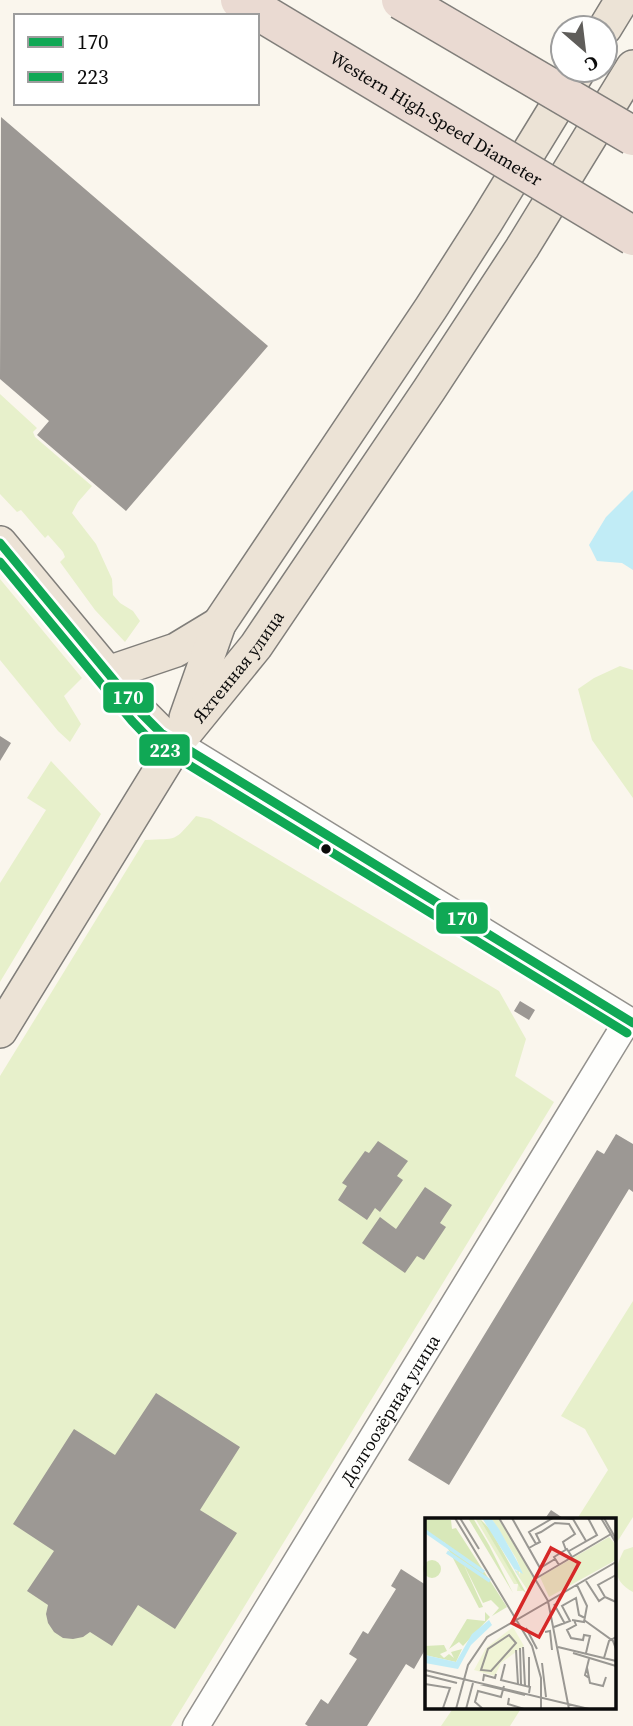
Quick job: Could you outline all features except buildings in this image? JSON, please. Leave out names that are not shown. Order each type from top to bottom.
[{"type":"highway","name":"Western High-Speed Diameter","points":[[240,0],[633,236]]},
{"type":"highway","points":[[401,0],[633,136]]},
{"type":"main road","name":"Яхтенная улица","points":[[177,743],[256,646],[429,390],[522,247],[633,67]]},
{"type":"main road","name":"Яхтенная улица","points":[[177,743],[219,624],[459,265],[570,84]]},
{"type":"main road","points":[[0,543],[141,713],[161,733],[177,743],[0,1031]]},
{"type":"main road","points":[[108,673],[176,650],[219,624]]},
{"type":"street","points":[[177,743],[630,1022]]},
{"type":"street","name":"Долгоозёрная улица","points":[[196,1726],[630,1022]]},
{"type":"green space","points":[[0,394],[37,428],[33,432],[35,437],[92,486],[72,513],[96,544],[112,579],[113,595],[133,611],[140,621],[125,642],[95,610],[60,562],[65,557],[63,552],[48,535],[45,538],[21,510],[17,512],[0,494]]},
{"type":"green space","points":[[0,579],[82,678],[64,696],[81,724],[70,742],[0,660]]},
{"type":"green space","points":[[620,666],[633,670],[633,798],[592,740],[578,689]]},
{"type":"green space","points":[[51,761],[101,814],[0,982],[0,883],[46,810],[27,798]]},
{"type":"green space","points":[[196,816],[210,819],[499,991],[526,1039],[515,1076],[554,1102],[171,1726],[0,1726],[0,1076],[145,840],[174,837]]},
{"type":"green space","points":[[633,1301],[633,1517],[616,1544],[616,1518],[578,1518],[608,1470],[585,1429],[561,1416]]},
{"type":"green space","points":[[633,1547],[633,1592],[619,1579],[617,1569],[624,1550]]},
{"type":"green space","points":[[453,1708],[521,1708],[510,1726],[441,1726]]},
{"type":"water","points":[[633,490],[633,570],[622,563],[597,561],[589,545],[606,517]]},
{"type":"transit line","name":"170","points":[[0,543],[141,713],[161,733],[633,1023]]},
{"type":"transit line","name":"223","points":[[0,562],[153,743],[627,1033]]}]
